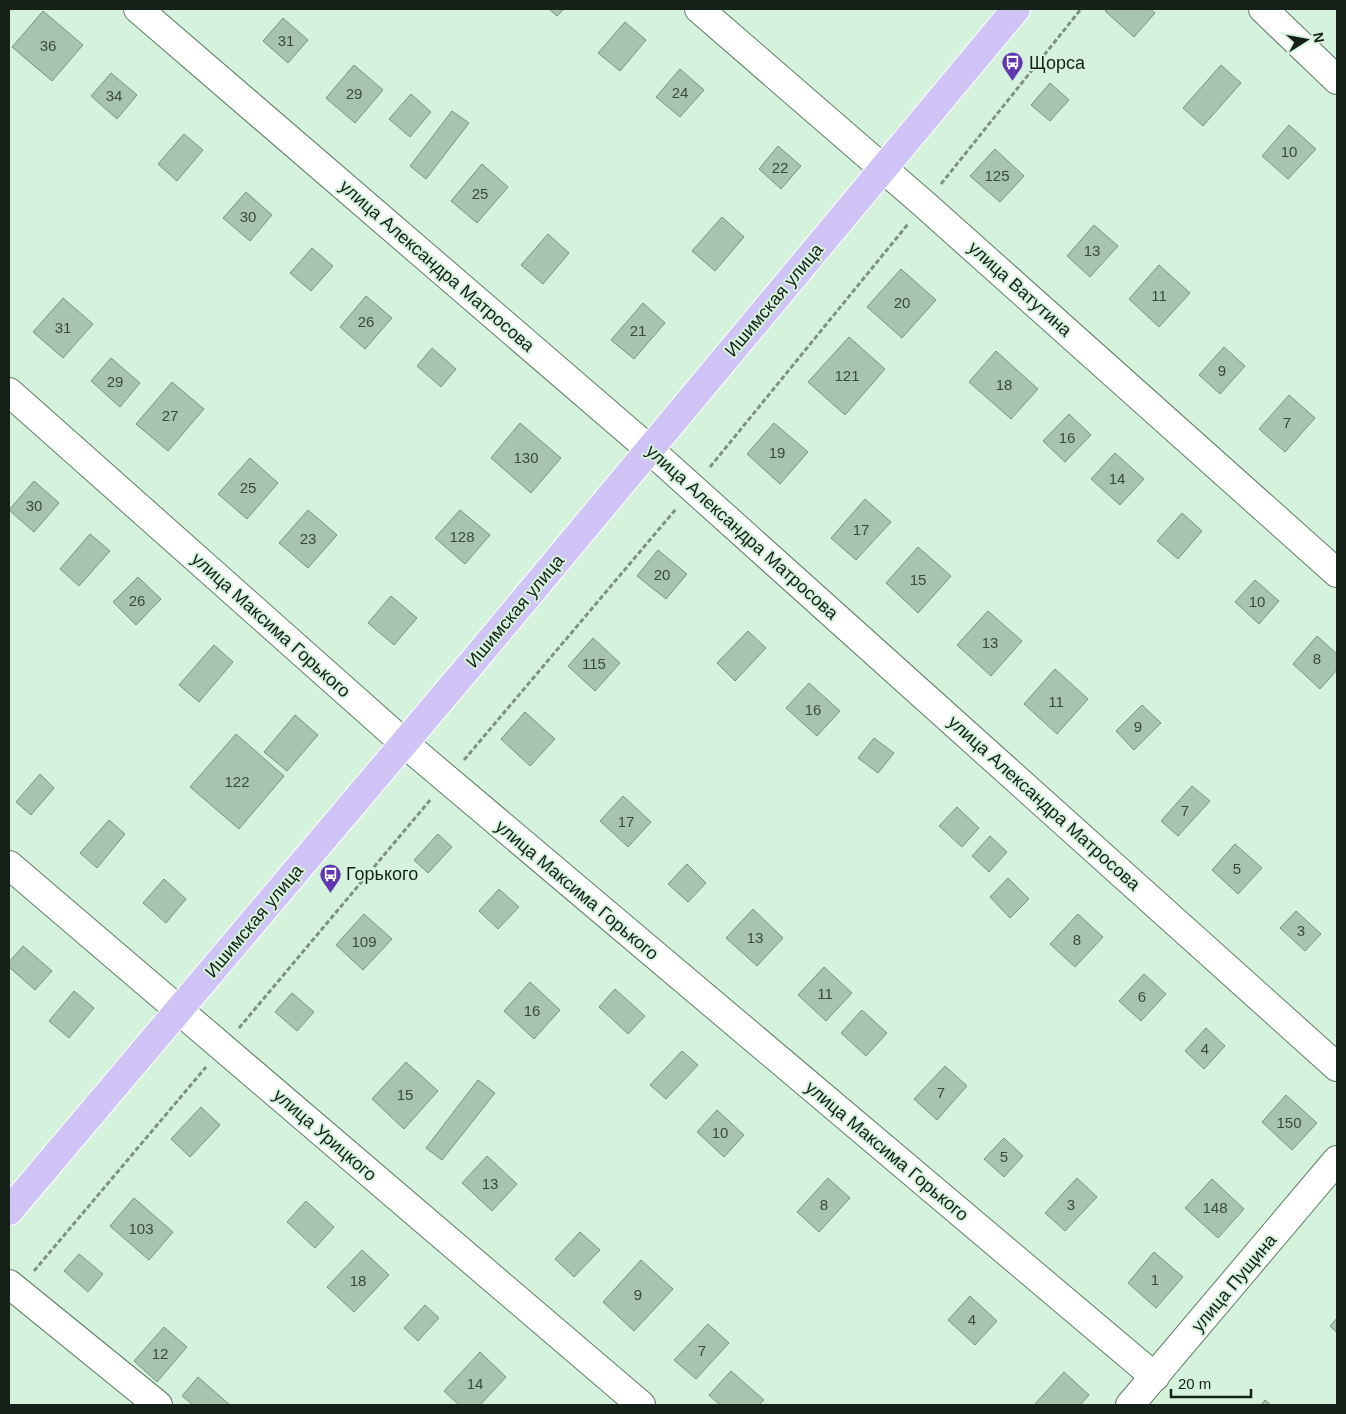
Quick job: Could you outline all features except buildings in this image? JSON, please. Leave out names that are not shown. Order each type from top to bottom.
[{"type":"main road","name":"Ишимская улица","points":[[11,1203],[179,1010],[404,744],[1016,9]]},
{"type":"street","name":"улица Александра Матросова","points":[[138,9],[649,449],[1337,1067]]},
{"type":"street","name":"улица Ватутина","points":[[699,9],[884,168],[1337,573]]},
{"type":"street","points":[[1263,9],[1337,80]]},
{"type":"street","name":"улица Максима Горького","points":[[9,392],[404,744],[1154,1377]]},
{"type":"street","name":"улица Урицкого","points":[[9,865],[641,1405]]},
{"type":"street","name":"улица Пущина","points":[[1130,1405],[1337,1160]]},
{"type":"street","points":[[13,1288],[158,1405]]},
{"type":"path","points":[[13,1288],[222,1047],[693,488],[1080,9]]},
{"type":"place","name":"Щорса","points":[[1013,82]]},
{"type":"place","name":"Горького","points":[[330,893]]}]
